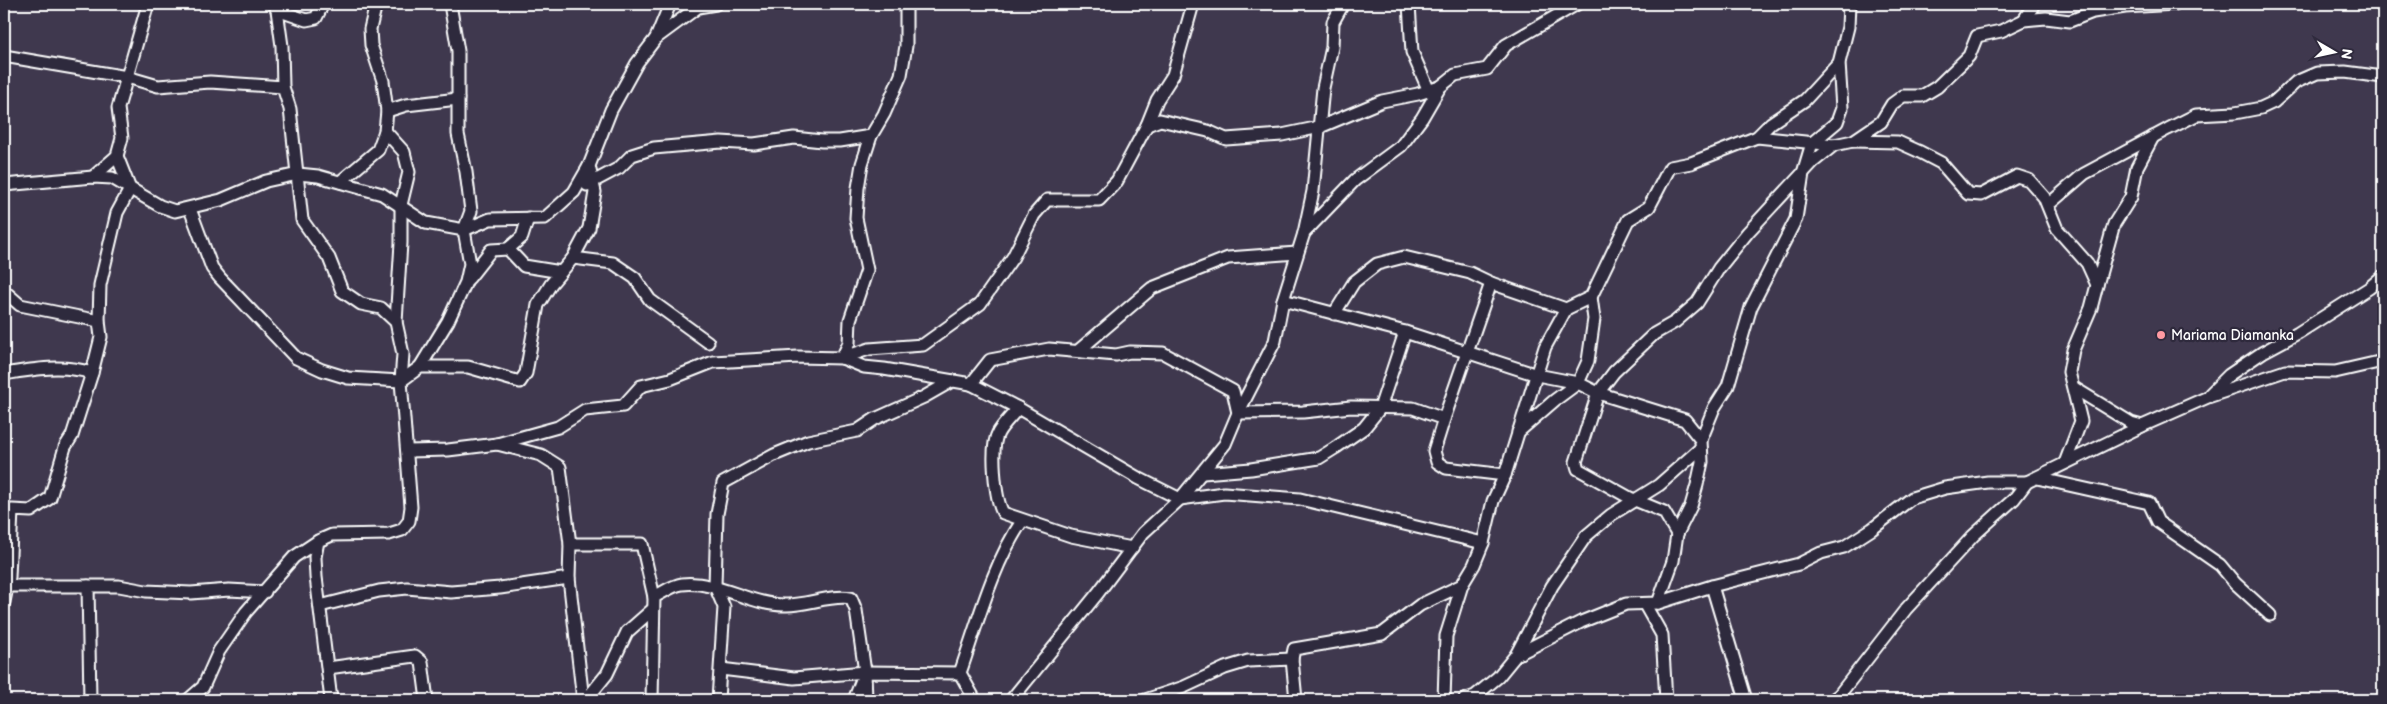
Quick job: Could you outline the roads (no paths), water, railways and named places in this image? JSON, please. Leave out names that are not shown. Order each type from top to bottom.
[{"type":"street","points":[[93,177],[117,156],[122,138],[118,108],[148,4]]},
{"type":"street","points":[[276,7],[306,20],[316,18],[323,4]]},
{"type":"street","points":[[340,182],[378,150],[385,131],[387,111],[383,81],[371,44],[370,29],[376,4]]},
{"type":"street","points":[[190,209],[212,268],[246,308],[268,327],[296,358],[322,370],[348,378],[401,381],[420,367],[448,321],[466,282],[470,264],[464,230],[471,211],[466,172],[458,134],[458,51],[450,4]]},
{"type":"street","points":[[574,192],[589,166],[611,110],[637,63],[656,38],[670,4]]},
{"type":"street","points":[[656,38],[698,7],[716,4]]},
{"type":"street","points":[[842,358],[848,343],[850,320],[868,270],[856,218],[858,188],[871,136],[884,114],[901,75],[906,46],[906,4]]},
{"type":"street","points":[[408,451],[448,450],[497,444],[558,427],[585,410],[623,406],[641,386],[670,379],[713,362],[798,357],[842,358],[869,349],[923,345],[980,304],[1014,257],[1034,215],[1047,200],[1099,200],[1117,182],[1147,125],[1157,100],[1173,75],[1193,4]]},
{"type":"street","points":[[1010,700],[1143,533],[1180,499],[1225,444],[1238,413],[1276,341],[1283,300],[1304,233],[1313,191],[1323,88],[1332,47],[1333,22],[1343,4]]},
{"type":"street","points":[[1409,4],[1412,52],[1429,91]]},
{"type":"street","points":[[1147,125],[1160,120],[1208,131],[1226,139],[1282,135],[1320,127],[1382,101],[1440,87],[1455,75],[1487,69],[1506,45],[1577,4]]},
{"type":"street","points":[[1658,603],[1673,561],[1677,534],[1691,506],[1697,485],[1702,462],[1701,444],[1714,408],[1728,386],[1751,307],[1796,220],[1803,173],[1812,143],[1837,122],[1842,108],[1839,63],[1848,27],[1849,4]]},
{"type":"street","points":[[2024,20],[2034,4]]},
{"type":"street","points":[[1852,141],[1881,122],[1892,104],[1903,96],[1922,96],[1937,87],[1969,56],[1977,36],[2001,31],[2024,20],[2046,18],[2070,21],[2094,12],[2126,7],[2175,4]]},
{"type":"street","points":[[276,7],[282,46],[283,87],[290,109],[302,220],[329,258],[342,291],[361,304],[381,308],[396,322]]},
{"type":"street","points":[[4,56],[127,77],[158,86],[210,82],[283,87]]},
{"type":"street","points":[[1516,433],[1578,383],[1588,361],[1594,319],[1591,298],[1628,220],[1649,207],[1670,167],[1691,163],[1756,137],[1771,123],[1804,100],[1839,63]]},
{"type":"street","points":[[2048,205],[2084,174],[2196,115],[2235,113],[2261,108],[2274,102],[2296,82],[2317,73],[2345,72],[2383,76]]},
{"type":"street","points":[[1304,233],[1355,180],[1401,146],[1422,118],[1440,87]]},
{"type":"street","points":[[387,111],[406,105],[458,99]]},
{"type":"street","points":[[200,700],[203,687],[219,651],[246,612],[294,557],[318,540],[332,535],[389,534],[402,530],[409,521],[411,507],[408,451],[401,381],[403,354],[396,322],[401,243],[401,205],[409,172],[404,152],[385,131]]},
{"type":"street","points":[[4,185],[93,177],[112,178],[139,192],[160,206],[175,211],[190,209],[221,200],[266,181],[298,174],[318,176],[382,194],[426,223],[464,230],[490,219],[545,218],[574,192],[619,168],[632,155],[654,148],[721,142],[754,144],[794,138],[822,142],[871,136]]},
{"type":"street","points":[[1756,137],[1834,145],[1852,141],[1898,142],[1941,163],[1968,194],[1981,194],[2017,176],[2029,180],[2048,205],[2057,229],[2087,263],[2097,285]]},
{"type":"street","points":[[2065,463],[2081,421],[2069,372],[2073,350],[2091,308],[2114,224],[2131,197],[2137,167],[2152,137]]},
{"type":"street","points":[[1677,534],[1664,512],[1634,500],[1578,469],[1576,462],[1598,393],[1614,372],[1654,334],[1675,322],[1697,303],[1719,268],[1748,232],[1803,173],[1834,145]]},
{"type":"street","points":[[4,602],[7,580],[8,509],[31,511],[50,498],[65,447],[72,436],[92,373],[101,337],[99,321],[100,285],[117,213],[130,189],[117,156]]},
{"type":"street","points":[[420,367],[468,367],[520,382],[526,374],[538,305],[573,258],[589,228],[595,192],[589,166]]},
{"type":"street","points":[[466,282],[491,250],[508,249],[522,236],[528,218]]},
{"type":"street","points":[[508,249],[524,266],[561,272]]},
{"type":"street","points":[[1078,351],[1152,288],[1228,258],[1297,253]]},
{"type":"street","points":[[1334,314],[1354,282],[1377,264],[1404,257],[1470,273],[1491,283],[1566,309]]},
{"type":"street","points":[[573,258],[614,263],[635,278],[650,300],[708,342]]},
{"type":"street","points":[[2208,397],[2233,372],[2369,288],[2383,276]]},
{"type":"street","points":[[1491,283],[1434,451],[1437,462],[1446,468],[1505,475]]},
{"type":"street","points":[[4,291],[20,305],[99,321]]},
{"type":"street","points":[[1444,700],[1446,636],[1462,585],[1474,565],[1483,542],[1493,501],[1505,475],[1516,433],[1545,347],[1566,309],[1591,298]]},
{"type":"street","points":[[1283,300],[1405,332],[1537,375],[1578,383],[1598,393],[1684,420],[1701,444]]},
{"type":"street","points":[[1203,473],[1251,469],[1319,458],[1364,428],[1380,408],[1405,332]]},
{"type":"street","points":[[971,384],[990,360],[1049,349],[1116,355],[1130,352],[1163,353],[1233,391],[1238,413]]},
{"type":"street","points":[[842,358],[864,367],[971,384],[1018,408],[1138,478],[1180,499],[1224,493],[1300,499],[1483,542]]},
{"type":"street","points":[[1832,700],[1839,695],[1906,609],[1973,536],[2032,480],[2142,426],[2208,397],[2285,371],[2335,372],[2383,361]]},
{"type":"street","points":[[4,374],[41,368],[74,368],[92,373]]},
{"type":"street","points":[[718,700],[724,607],[715,586],[717,514],[723,483],[774,455],[808,441],[857,431],[875,419],[924,397],[952,381]]},
{"type":"street","points":[[2074,388],[2131,423],[2142,426]]},
{"type":"street","points":[[1238,413],[1304,412],[1351,407],[1413,408],[1444,419]]},
{"type":"street","points":[[1018,408],[998,434],[994,462],[998,504],[1003,513],[1071,536],[1132,548]]},
{"type":"street","points":[[497,444],[541,455],[560,467],[570,544],[569,578],[584,700]]},
{"type":"street","points":[[1464,700],[1475,696],[1498,677],[1516,655],[1552,586],[1586,536],[1659,484],[1701,444]]},
{"type":"street","points":[[1516,655],[1581,622],[1626,604],[1645,605],[1658,603],[1712,586],[1799,564],[1821,553],[1844,546],[1872,529],[1912,498],[1945,488],[1988,482],[2032,480],[2149,503],[2158,522],[2220,565],[2235,583],[2270,615]]},
{"type":"street","points":[[974,700],[960,673],[1011,537],[1022,521]]},
{"type":"street","points":[[318,540],[315,557],[331,700]]},
{"type":"street","points":[[570,544],[642,544],[654,597],[652,610],[652,700]]},
{"type":"street","points":[[320,606],[379,590],[407,588],[452,592],[500,588],[569,578]]},
{"type":"street","points":[[7,580],[88,586],[119,586],[146,591],[191,593],[230,590],[265,592]]},
{"type":"street","points":[[654,597],[681,584],[715,586],[753,600],[786,606],[818,602],[842,596],[851,598],[856,610],[865,672],[866,700]]},
{"type":"street","points":[[1296,700],[1292,660],[1294,649],[1382,634],[1420,605],[1462,585]]},
{"type":"street","points":[[88,586],[90,700]]},
{"type":"street","points":[[1712,586],[1746,700]]},
{"type":"street","points":[[1645,605],[1662,635],[1666,700]]},
{"type":"street","points":[[584,700],[607,674],[627,632],[652,610]]},
{"type":"street","points":[[328,668],[415,656],[422,662],[426,700]]},
{"type":"street","points":[[1144,700],[1184,687],[1225,668],[1248,662],[1292,660]]},
{"type":"street","points":[[721,669],[794,678],[865,672],[960,673]]},
{"type":"street","points":[[854,700],[865,672]]},
{"type":"street","points":[[188,700],[203,687]]},
{"type":"place","name":"Mariama Diamanka","points":[[2161,335]]}]
